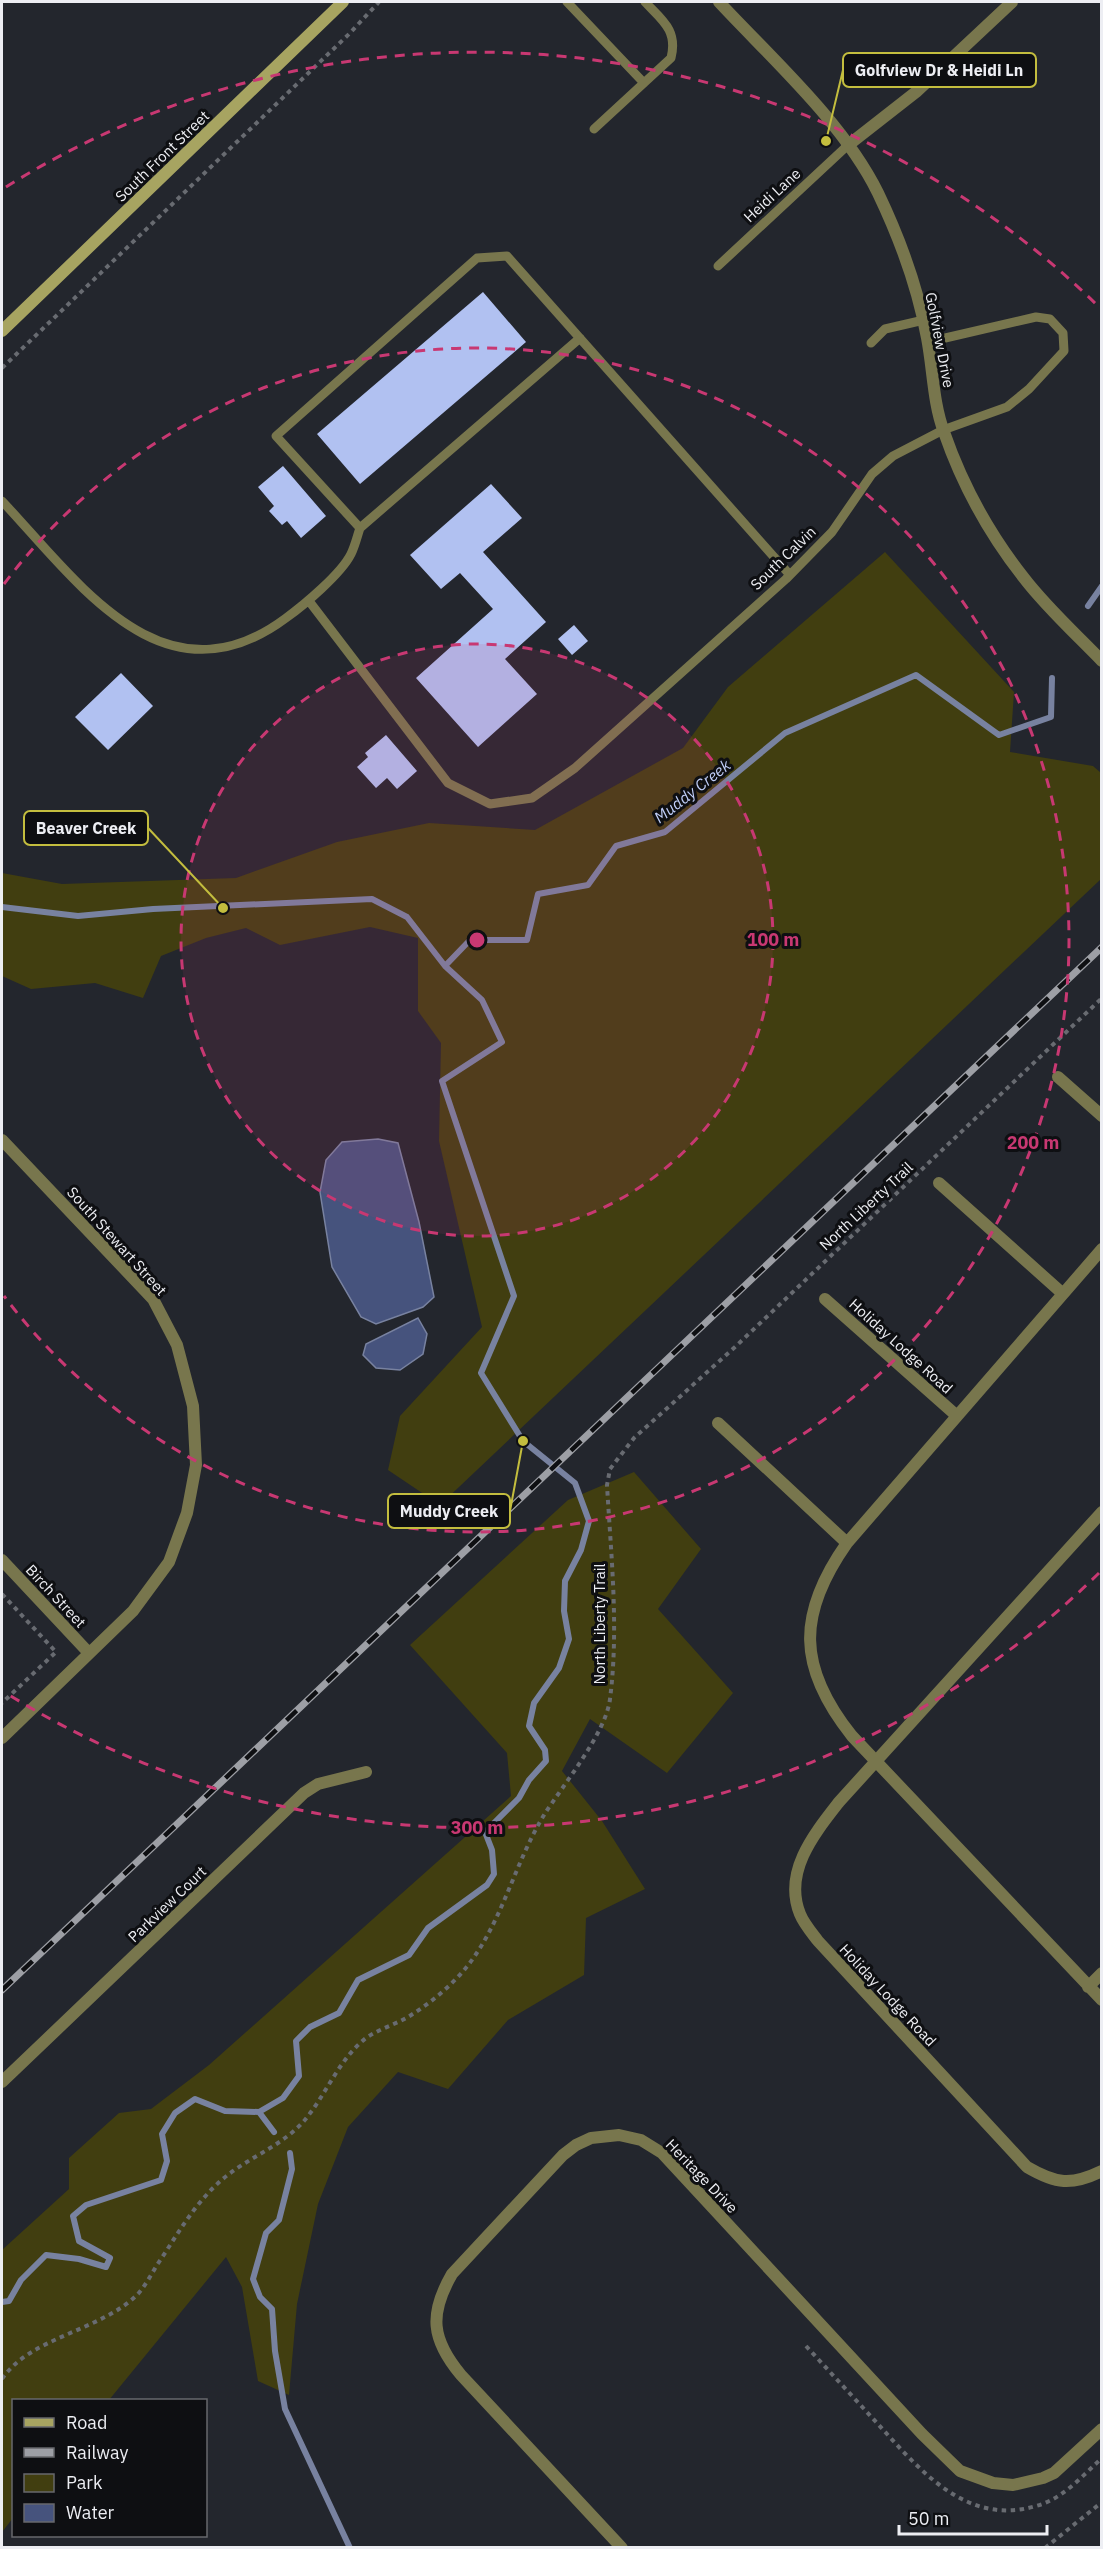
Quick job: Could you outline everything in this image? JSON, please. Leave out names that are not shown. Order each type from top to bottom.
[{"type":"street","name":"South Front Street","points":[[2,331],[343,2]]},
{"type":"street","name":"Golfview Drive","points":[[719,2],[817,108],[848,146],[877,190],[902,248],[924,320],[943,430],[964,482],[997,539],[1025,579],[1101,661]]},
{"type":"street","points":[[848,146],[916,92],[1012,2]]},
{"type":"street","points":[[1058,1077],[1101,1116]]},
{"type":"street","name":"South Stewart Street","points":[[2,1140],[153,1299],[177,1345],[193,1407],[196,1465],[187,1513],[169,1562],[133,1611],[2,1737]]},
{"type":"street","points":[[939,1183],[1062,1293]]},
{"type":"street","name":"Holiday Lodge Road","points":[[1101,1249],[847,1543],[829,1568],[812,1614],[812,1660],[833,1712],[877,1763],[1101,2000]]},
{"type":"street","name":"Holiday Lodge Road","points":[[825,1299],[957,1416]]},
{"type":"street","points":[[718,1423],[847,1543]]},
{"type":"street","name":"Holiday Lodge Road","points":[[1101,1512],[877,1763],[839,1802],[805,1850],[799,1864],[795,1891],[801,1917],[818,1941],[1027,2167],[1047,2179],[1066,2182],[1085,2179],[1101,2171]]},
{"type":"street","name":"Birch Street","points":[[2,1560],[88,1652]]},
{"type":"street","name":"Parkview Court","points":[[2,2082],[304,1793],[318,1784],[366,1773]]},
{"type":"street","points":[[1088,1987],[1101,1973]]},
{"type":"street","name":"Heritage Drive","points":[[622,2547],[461,2375],[442,2349],[436,2327],[440,2296],[452,2274],[563,2155],[591,2138],[620,2135],[641,2140],[662,2153],[922,2434],[960,2471],[993,2483],[1023,2484],[1054,2473],[1101,2429]]},
{"type":"lane","points":[[567,2],[644,83]]},
{"type":"lane","points":[[594,129],[671,58],[675,44],[669,27],[645,2]]},
{"type":"lane","name":"Heidi Lane","points":[[718,266],[848,146]]},
{"type":"lane","points":[[360,528],[276,436],[477,258],[507,256],[790,575]]},
{"type":"lane","name":"South Calvin","points":[[309,601],[448,783],[489,804],[532,798],[575,768],[640,707],[790,575],[832,532],[872,474],[894,456],[943,430],[1007,407],[1046,373],[1064,351],[1063,333],[1050,319],[1036,317],[928,342]]},
{"type":"lane","points":[[871,343],[885,329],[924,320]]},
{"type":"lane","points":[[2,501],[95,601],[130,628],[162,644],[198,650],[229,646],[268,632],[309,601],[350,556],[360,528],[580,338]]},
{"type":"path","points":[[2,368],[316,62],[349,34],[379,2]]},
{"type":"path","name":"North Liberty Trail","points":[[2,2379],[8,2369],[22,2358],[118,2310],[139,2293],[196,2206],[224,2178],[256,2155],[288,2137],[304,2121],[352,2051],[365,2039],[406,2019],[443,1992],[466,1968],[488,1936],[531,1836],[591,1743],[610,1703],[614,1627],[607,1485],[610,1470],[618,1457],[634,1438],[752,1331],[1101,998]]},
{"type":"path","points":[[2,1594],[56,1652],[2,1703]]},
{"type":"path","points":[[1045,2547],[1101,2502]]},
{"type":"green space","points":[[885,552],[1014,692],[1010,752],[1093,766],[1101,773],[1101,879],[440,1505],[388,1470],[400,1416],[482,1327],[439,1141],[441,1043],[418,1011],[418,938],[370,927],[280,945],[246,928],[206,938],[161,956],[143,998],[95,983],[31,989],[2,976],[2,873],[62,884],[236,878],[337,842],[429,823],[535,830],[683,748],[728,687]]},
{"type":"green space","points":[[634,1472],[701,1549],[658,1609],[733,1693],[667,1773],[590,1719],[562,1771],[602,1821],[645,1889],[586,1918],[584,1975],[508,2020],[448,2089],[398,2072],[348,2127],[318,2204],[297,2304],[289,2395],[258,2381],[242,2287],[226,2257],[110,2399],[12,2399],[12,2519],[2,2532],[2,2250],[69,2189],[69,2158],[119,2113],[151,2109],[209,2065],[511,1796],[507,1753],[410,1645],[568,1500]]},
{"type":"water","points":[[378,1139],[398,1143],[419,1222],[434,1297],[423,1307],[376,1324],[361,1317],[332,1267],[320,1192],[326,1160],[342,1142]]},
{"type":"water","points":[[418,1318],[427,1334],[423,1354],[400,1370],[376,1368],[363,1355],[366,1344]]},
{"type":"building","points":[[483,292],[526,342],[360,484],[317,434]]},
{"type":"building","points":[[283,466],[326,516],[301,538],[287,521],[282,525],[269,511],[274,506],[258,487]]},
{"type":"building","points":[[491,484],[522,518],[483,552],[546,622],[505,659],[537,694],[478,747],[416,678],[493,609],[460,573],[441,589],[410,555]]},
{"type":"building","points":[[574,625],[588,641],[572,655],[558,639]]},
{"type":"building","points":[[121,673],[153,706],[108,750],[75,717]]},
{"type":"building","points":[[386,735],[417,771],[397,789],[387,778],[376,788],[357,767],[368,757],[365,753]]},
{"type":"waterway","name":"Muddy Creek","points":[[1088,606],[1102,586]]},
{"type":"waterway","name":"Muddy Creek","points":[[2,2302],[9,2301],[21,2280],[46,2255],[79,2259],[106,2267],[110,2258],[79,2241],[73,2216],[86,2205],[161,2180],[167,2161],[162,2134],[175,2113],[195,2099],[225,2111],[259,2112],[283,2098],[299,2076],[296,2041],[310,2027],[339,2013],[358,1980],[409,1955],[428,1928],[487,1885],[494,1874],[492,1850],[485,1832],[519,1798],[529,1780],[546,1761],[545,1750],[529,1726],[534,1703],[559,1668],[569,1639],[564,1611],[565,1581],[581,1550],[589,1521],[575,1483],[523,1441],[481,1373],[514,1296],[442,1081],[502,1042],[482,1000],[445,966],[470,940],[527,940],[538,894],[588,885],[616,846],[665,832],[785,733],[916,675],[999,735],[1051,717],[1052,678]]},
{"type":"waterway","points":[[2,907],[78,916],[153,909],[372,899],[407,917],[445,966]]},
{"type":"waterway","points":[[259,2112],[274,2132]]},
{"type":"waterway","points":[[290,2153],[292,2169],[279,2220],[266,2233],[253,2279],[260,2297],[272,2309],[275,2351],[285,2409],[350,2548]]},
{"type":"railway","points":[[2,1990],[1102,947]]},
{"type":"place","name":"Golfview Dr & Heidi Ln","points":[[826,141]]},
{"type":"place","name":"Beaver Creek","points":[[223,908]]},
{"type":"place","name":"Muddy Creek","points":[[523,1441]]}]
